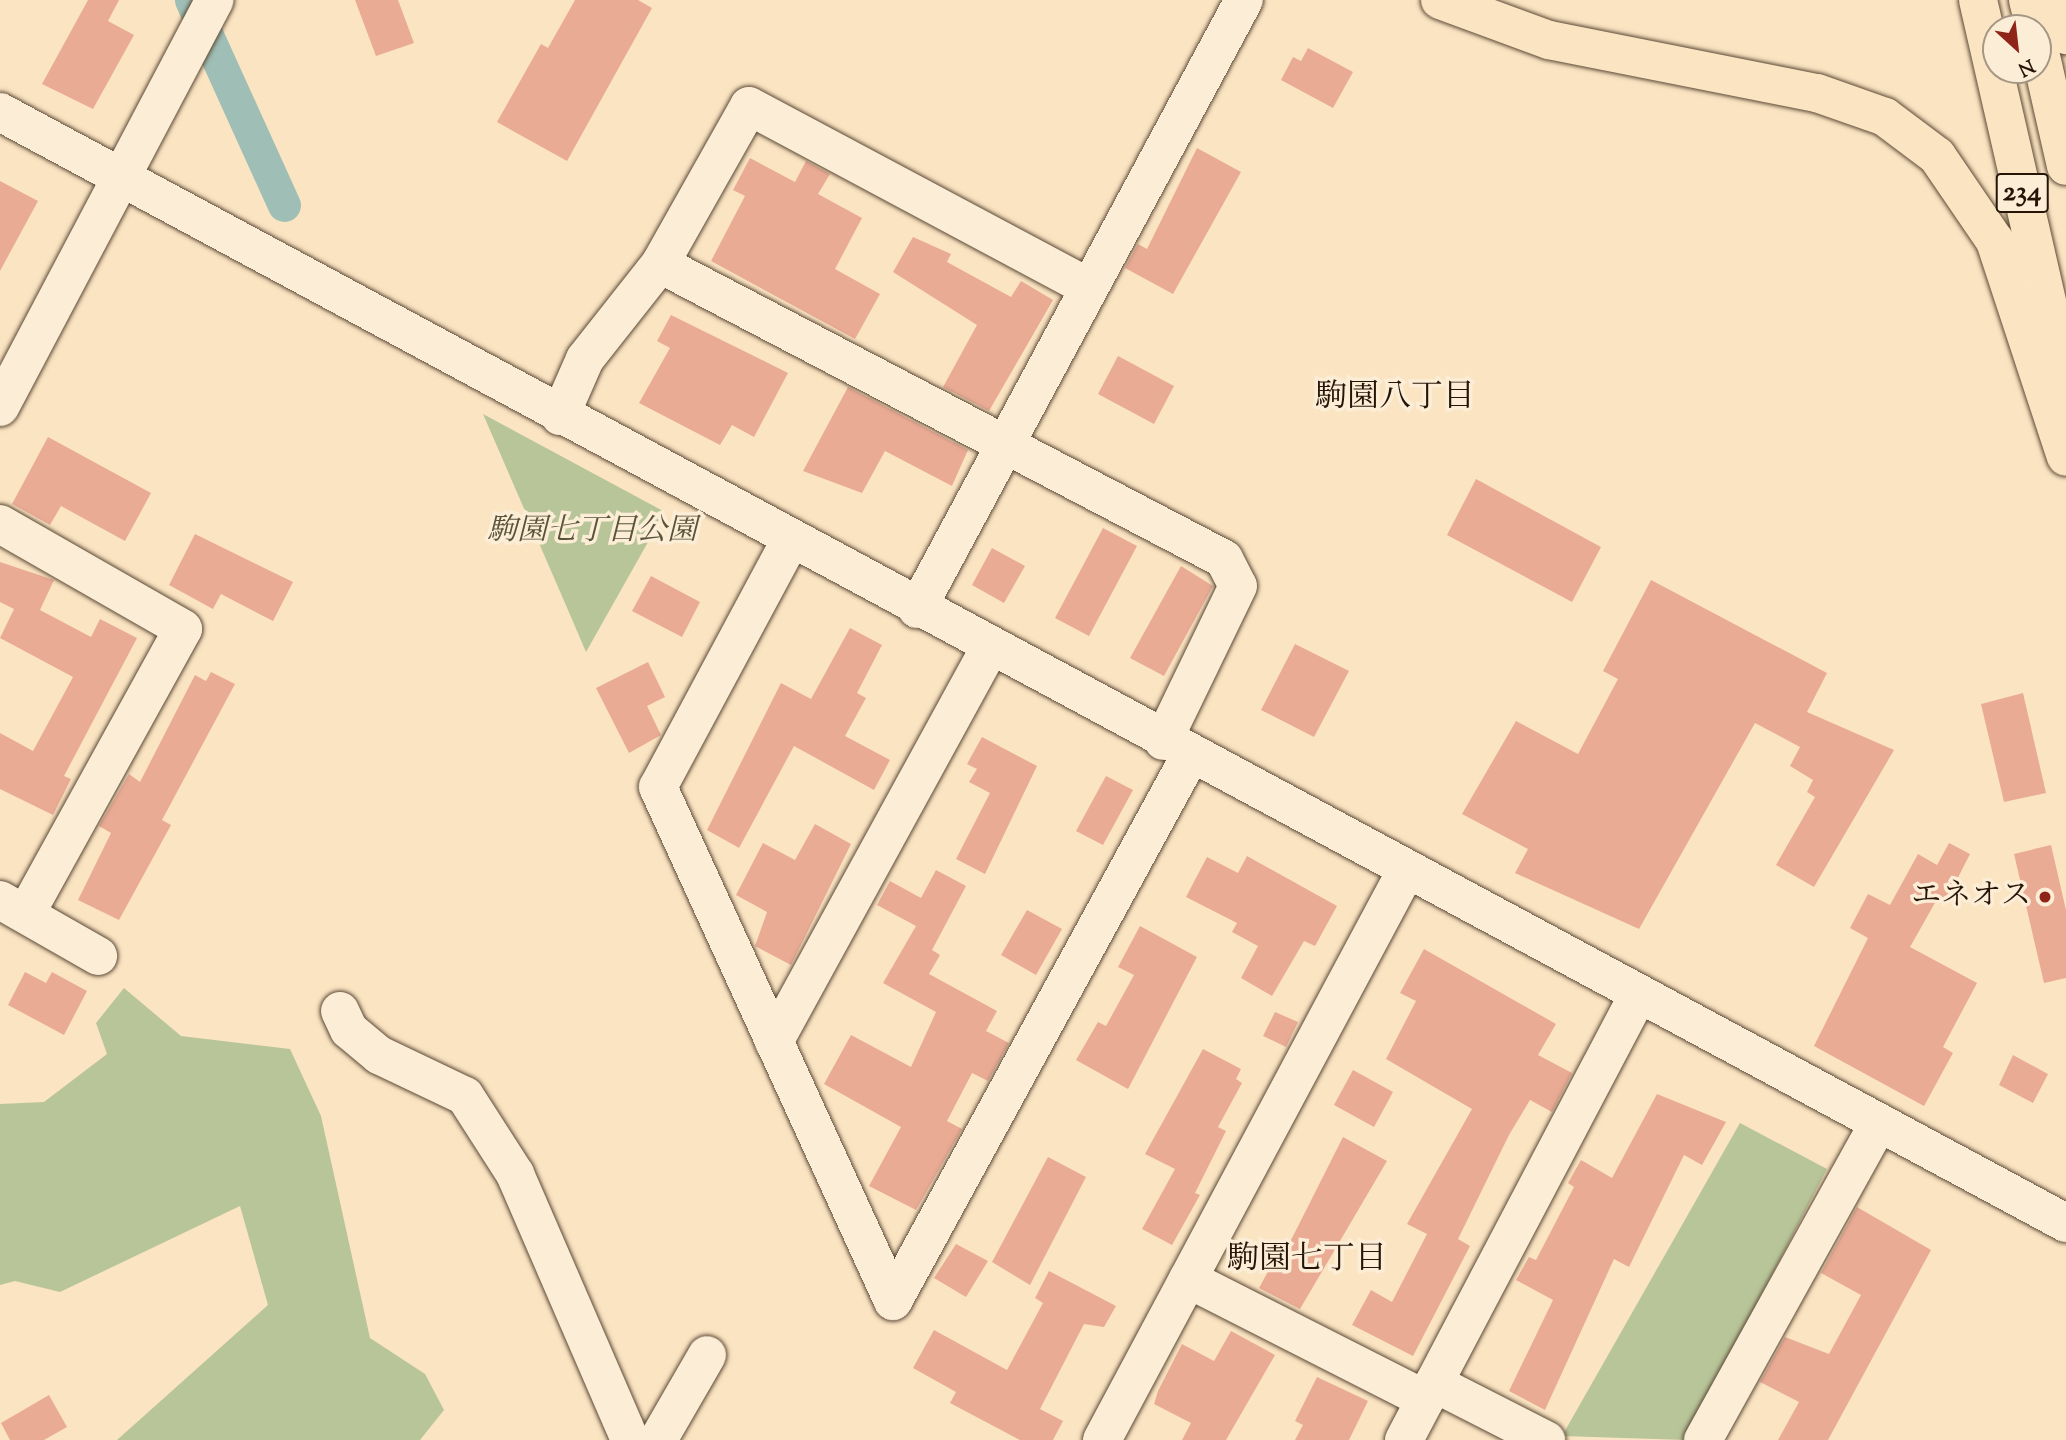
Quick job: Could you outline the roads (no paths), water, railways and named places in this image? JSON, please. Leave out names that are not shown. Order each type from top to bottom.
[{"type":"highway","points":[[1440,0],[1549,40],[1817,93],[1885,117],[1937,156],[1995,241],[2066,457]]},
{"type":"highway","name":"234","points":[[1978,0],[2066,385]]},
{"type":"highway","points":[[2052,0],[2066,35]]},
{"type":"highway","name":"234","points":[[2047,84],[2066,166]]},
{"type":"street","points":[[0,407],[215,0]]},
{"type":"street","points":[[917,609],[1003,444],[1244,0]]},
{"type":"street","points":[[560,416],[585,359],[660,264],[749,106],[1088,287]]},
{"type":"street","points":[[0,112],[123,175],[790,541],[2066,1223]]},
{"type":"street","points":[[660,264],[1224,559],[1235,573],[1238,586],[1176,748],[892,1301],[658,788],[790,541]]},
{"type":"street","points":[[0,524],[183,629],[13,907],[97,956]]},
{"type":"street","points":[[774,1042],[989,648]]},
{"type":"street","points":[[1102,1440],[1406,871]]},
{"type":"street","points":[[1404,1440],[1638,995]]},
{"type":"street","points":[[340,1011],[349,1030],[379,1055],[438,1079],[471,1105],[515,1174],[630,1440]]},
{"type":"street","points":[[1703,1440],[1879,1123]]},
{"type":"street","points":[[1188,1279],[1430,1391],[1546,1440]]},
{"type":"street","points":[[658,1440],[707,1355]]},
{"type":"waterway","points":[[191,0],[284,205]]},
{"type":"place","name":"エネオス","points":[[2045,897]]},
{"type":"district","name":"駒園八丁目","points":[[1395,398]]},
{"type":"district","name":"駒園七丁目","points":[[1307,1260]]},
{"type":"park label","name":"駒園七丁目公園","points":[[592,532]]}]
